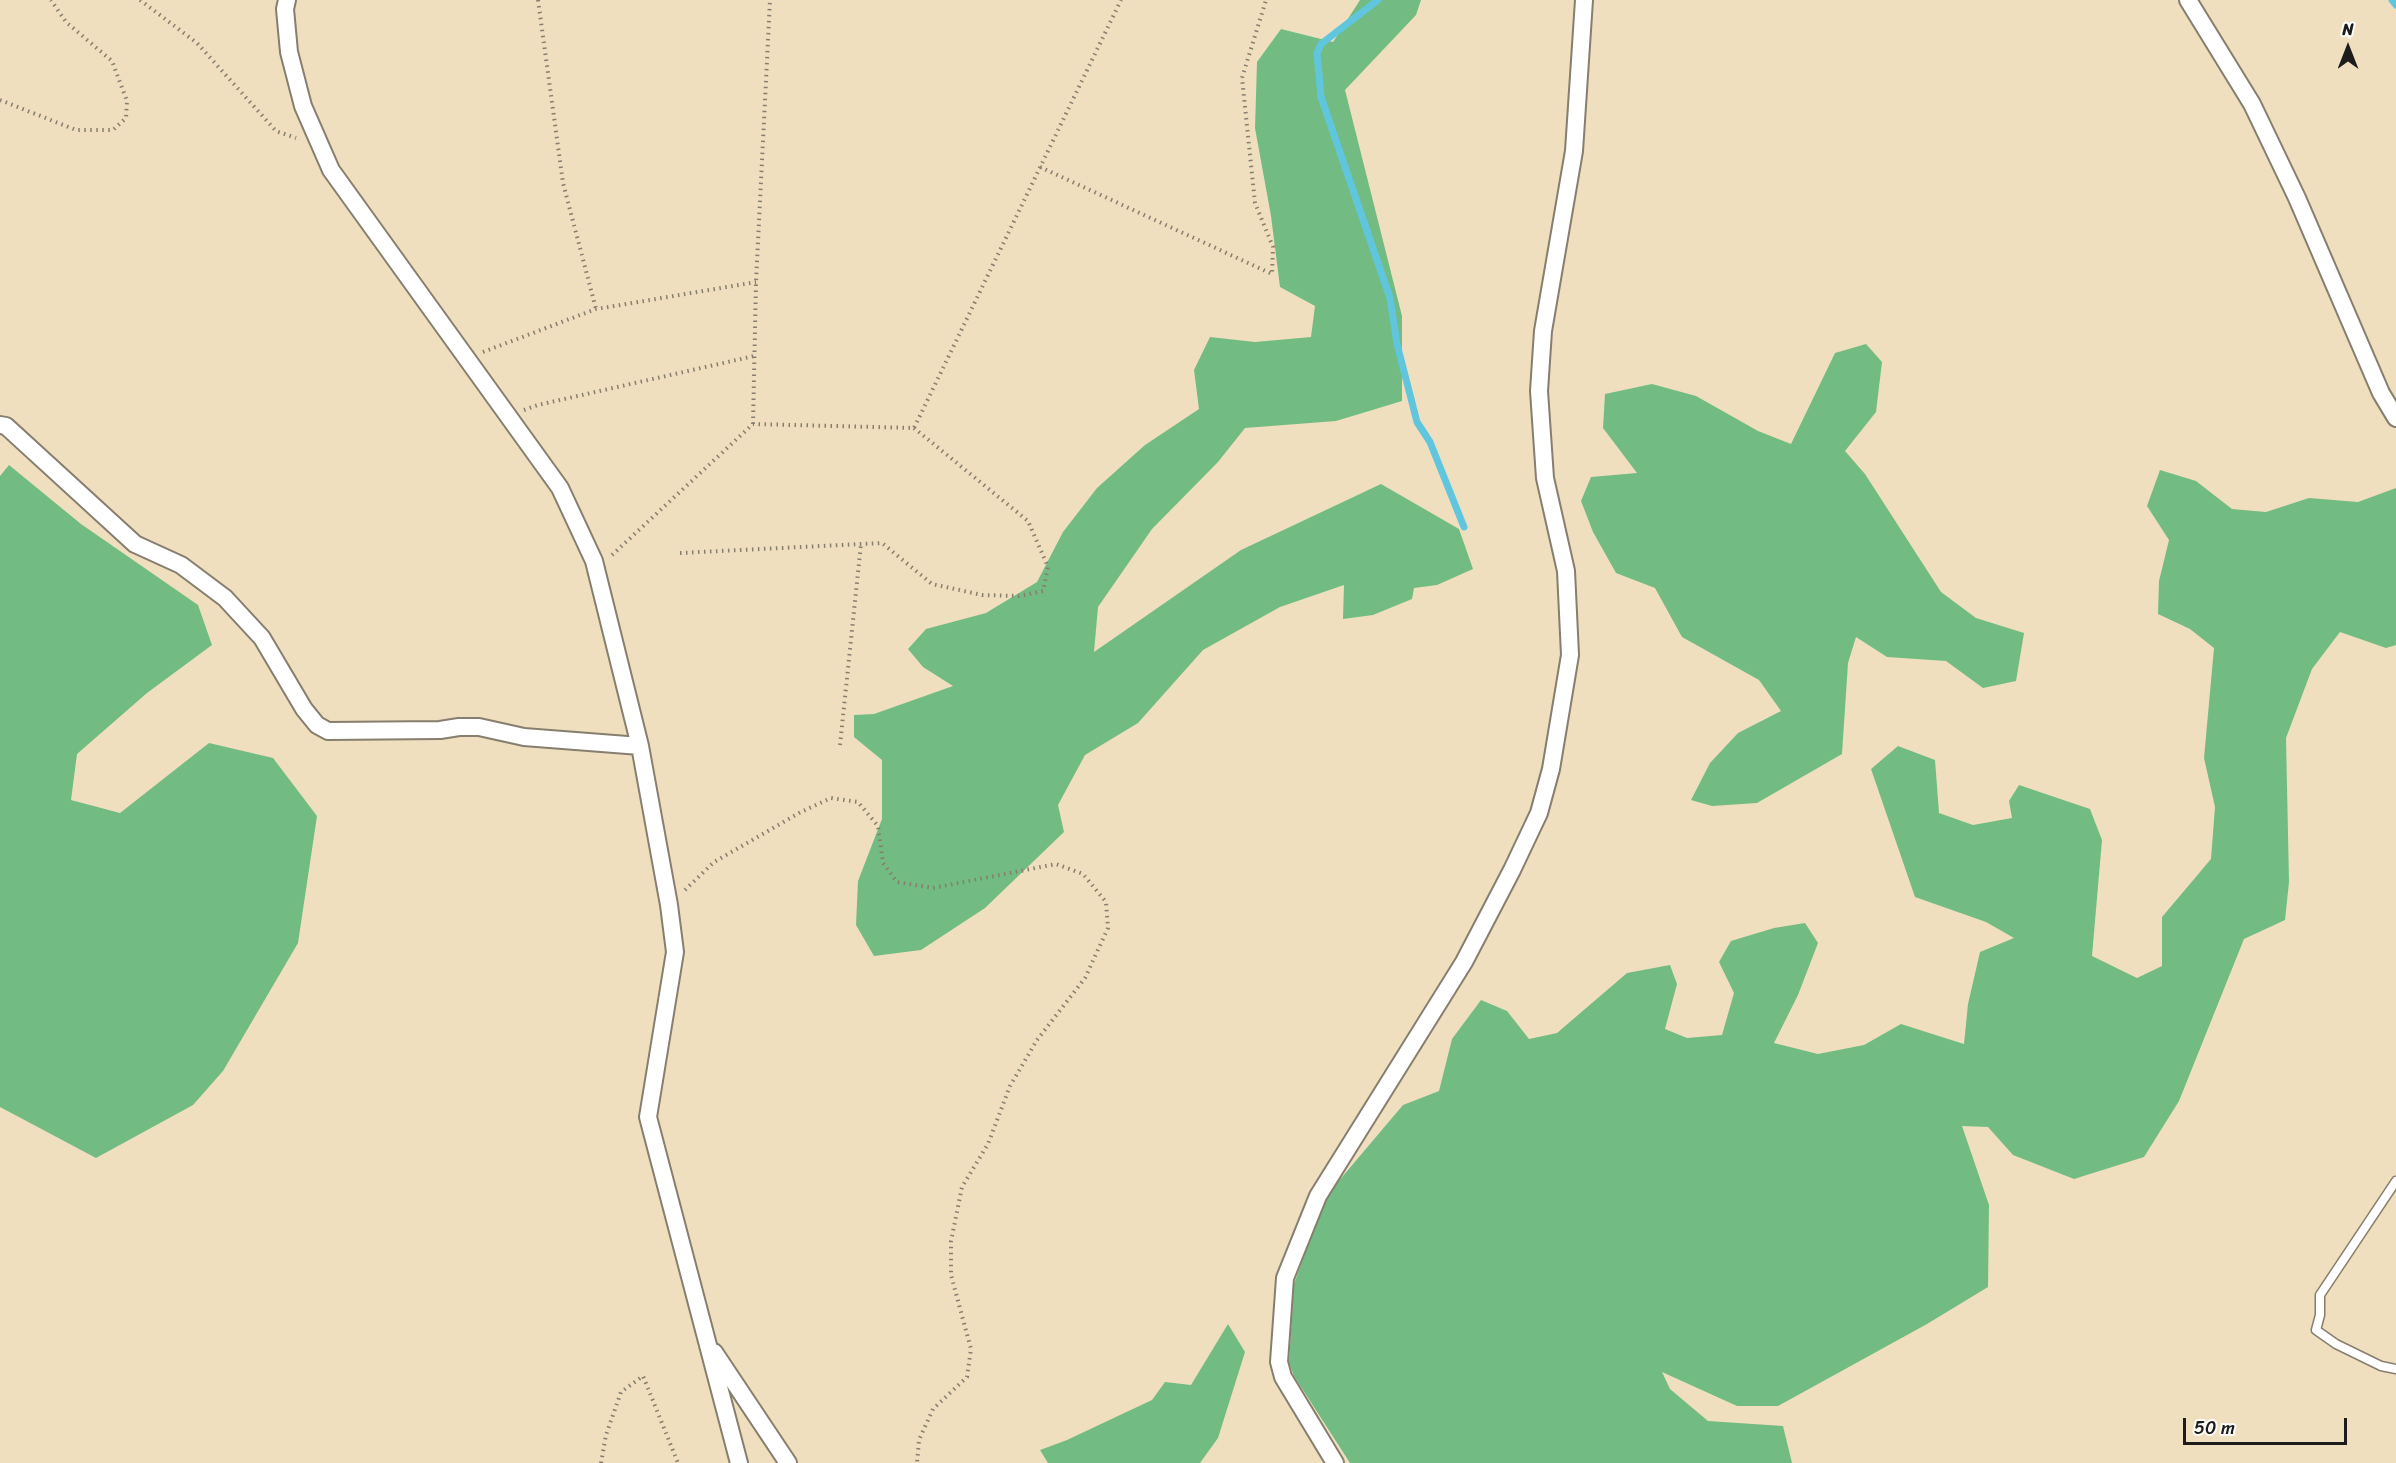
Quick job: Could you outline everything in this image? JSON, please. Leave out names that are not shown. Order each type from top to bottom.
[{"type":"street","points":[[287,0],[285,9],[289,51],[303,106],[331,170],[469,358],[560,488],[594,561],[640,746],[669,905],[675,952],[648,1117],[739,1463]]},
{"type":"street","points":[[1335,1463],[1283,1377],[1279,1362],[1285,1278],[1318,1196],[1464,962],[1539,813],[1551,770],[1570,655],[1566,571],[1545,478],[1539,391],[1543,331],[1574,151],[1584,0]]},
{"type":"street","points":[[2188,0],[2252,104],[2297,198],[2381,393],[2396,418]]},
{"type":"street","points":[[0,425],[6,426],[135,544],[181,565],[225,598],[262,638],[304,709],[317,725],[328,730],[440,730],[459,726],[479,726],[524,737],[640,746]]},
{"type":"street","points":[[707,1341],[788,1463]]},
{"type":"lane","points":[[2396,1181],[2320,1295],[2320,1315],[2316,1329],[2336,1344],[2354,1353],[2381,1366],[2396,1369]]},
{"type":"path","points":[[0,100],[76,130],[113,130],[126,118],[127,101],[112,61],[66,22],[51,0]]},
{"type":"path","points":[[140,0],[197,43],[276,131],[306,142]]},
{"type":"path","points":[[538,0],[563,183],[596,309]]},
{"type":"path","points":[[753,424],[756,282],[770,0]]},
{"type":"path","points":[[914,428],[1121,0]]},
{"type":"path","points":[[1040,167],[1272,274],[1273,247],[1255,203],[1242,78],[1266,0]]},
{"type":"path","points":[[469,358],[596,309],[756,282]]},
{"type":"path","points":[[509,416],[538,405],[754,356]]},
{"type":"path","points":[[596,570],[753,424],[914,428],[1028,521],[1048,567],[1043,591],[1019,596],[982,595],[932,584],[882,543],[680,553]]},
{"type":"path","points":[[840,745],[861,544]]},
{"type":"path","points":[[669,905],[714,862],[801,812],[831,798],[858,802],[878,826],[883,862],[897,882],[933,888],[1056,864],[1083,874],[1106,902],[1108,928],[1085,978],[1037,1040],[1010,1086],[988,1144],[962,1187],[951,1241],[951,1275],[970,1349],[967,1377],[933,1409],[919,1440],[917,1463]]},
{"type":"path","points":[[600,1463],[606,1435],[621,1392],[643,1376],[678,1463]]},
{"type":"green space","points":[[1360,0],[1421,0],[1416,15],[1345,90],[1402,316],[1402,401],[1336,421],[1245,428],[1218,462],[1152,529],[1098,607],[1094,652],[1241,550],[1381,484],[1459,529],[1473,569],[1437,585],[1414,588],[1412,599],[1373,615],[1343,619],[1344,585],[1280,607],[1203,650],[1138,723],[1085,755],[1058,805],[1064,832],[985,908],[921,950],[874,956],[856,925],[858,881],[882,819],[882,760],[854,737],[854,715],[874,714],[953,686],[923,667],[908,649],[926,629],[986,613],[1037,582],[1063,532],[1097,488],[1145,445],[1199,409],[1194,370],[1210,337],[1255,342],[1311,337],[1315,306],[1280,287],[1271,216],[1255,128],[1257,62],[1281,29],[1333,42]]},
{"type":"green space","points":[[1866,344],[1882,362],[1876,412],[1845,451],[1865,474],[1941,592],[1976,618],[2024,633],[2016,681],[1983,688],[1946,661],[1887,657],[1856,637],[1848,663],[1842,754],[1757,803],[1712,806],[1691,800],[1710,763],[1738,733],[1781,711],[1759,680],[1682,637],[1655,588],[1616,573],[1593,532],[1581,501],[1591,477],[1637,473],[1603,428],[1605,394],[1652,384],[1696,396],[1758,431],[1791,444],[1835,353]]},
{"type":"green space","points":[[9,465],[81,524],[198,605],[212,645],[147,693],[77,754],[71,800],[120,813],[209,743],[273,758],[317,816],[298,943],[223,1071],[193,1105],[96,1158],[0,1107],[0,476]]},
{"type":"green space","points":[[2160,470],[2196,481],[2232,509],[2266,512],[2309,498],[2358,502],[2396,488],[2396,645],[2386,648],[2340,632],[2312,669],[2286,738],[2289,882],[2285,920],[2244,939],[2179,1101],[2144,1157],[2074,1179],[2013,1155],[1988,1127],[1962,1126],[1989,1205],[1988,1287],[1927,1324],[1778,1406],[1737,1406],[1662,1372],[1670,1389],[1708,1421],[1783,1426],[1792,1463],[1350,1463],[1294,1376],[1289,1363],[1294,1284],[1326,1196],[1403,1105],[1439,1091],[1452,1039],[1481,1000],[1507,1011],[1529,1039],[1557,1033],[1627,973],[1670,965],[1677,984],[1665,1029],[1687,1038],[1722,1035],[1734,993],[1719,962],[1731,941],[1774,928],[1805,923],[1818,943],[1798,995],[1774,1043],[1818,1054],[1864,1045],[1901,1024],[1964,1044],[1968,1004],[1980,952],[2014,938],[1986,922],[1915,897],[1871,769],[1898,746],[1935,760],[1939,813],[1973,825],[2012,818],[2009,801],[2019,785],[2090,809],[2102,840],[2092,956],[2137,978],[2162,966],[2162,917],[2211,859],[2215,807],[2204,758],[2214,648],[2190,629],[2158,614],[2159,581],[2169,540],[2147,506]]},
{"type":"green space","points":[[1228,1324],[1245,1352],[1218,1438],[1200,1463],[1048,1463],[1040,1450],[1067,1440],[1152,1400],[1165,1382],[1191,1385]]},
{"type":"waterway","points":[[1378,0],[1321,44],[1317,53],[1321,97],[1390,298],[1397,344],[1417,422],[1430,442],[1464,527]]},
{"type":"waterway","points":[[2392,0],[2396,5]]}]
